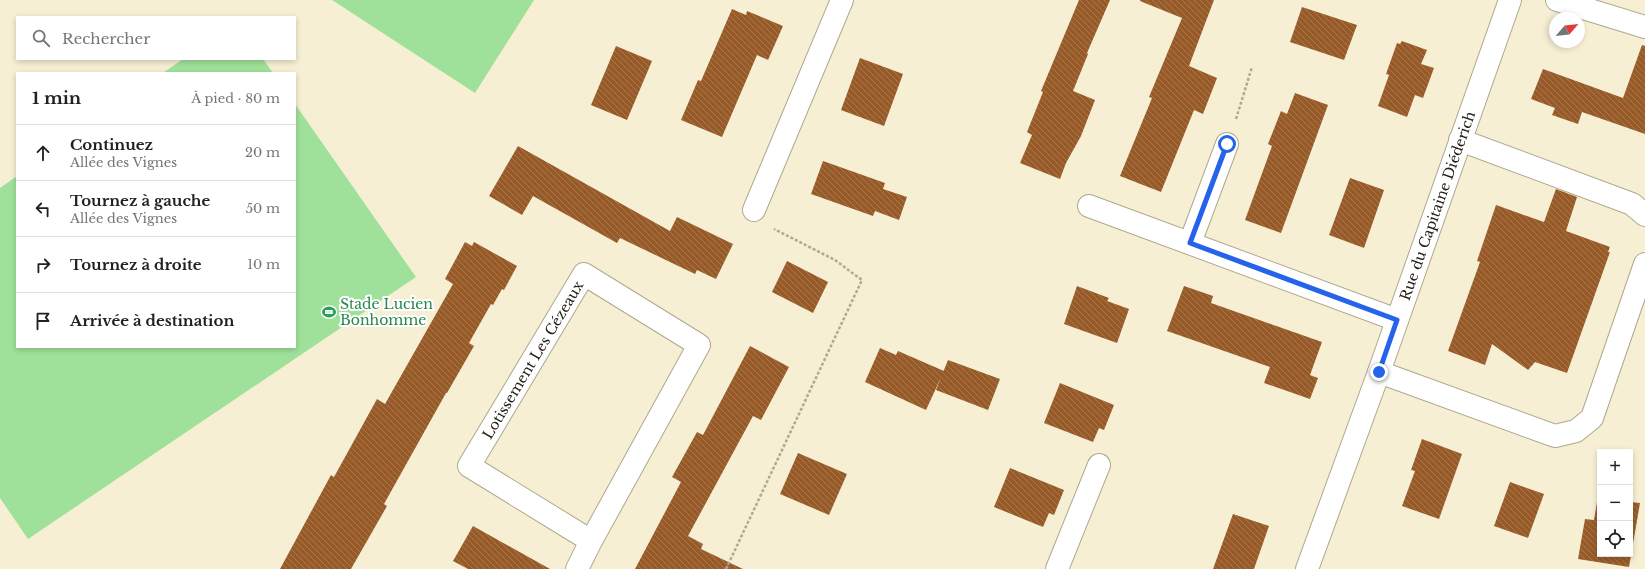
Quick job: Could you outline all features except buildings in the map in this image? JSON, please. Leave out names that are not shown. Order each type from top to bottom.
[{"type":"street","points":[[754,210],[842,0]]},
{"type":"street","name":"Rue du Capitaine Diéderich","points":[[1307,569],[1379,372],[1510,0]]},
{"type":"street","points":[[1557,0],[1645,27]]},
{"type":"street","points":[[1460,140],[1632,204],[1645,215]]},
{"type":"street","points":[[1190,243],[1227,144]]},
{"type":"street","points":[[1089,206],[1397,320]]},
{"type":"street","points":[[1379,372],[1555,436],[1576,431],[1592,418],[1645,264]]},
{"type":"street","name":"Lotissement Les Cézeaux","points":[[584,274],[699,345],[591,541],[469,466],[584,274]]},
{"type":"street","points":[[1057,569],[1099,465]]},
{"type":"street","points":[[578,569],[591,541]]},
{"type":"path","points":[[1227,144],[1252,67]]},
{"type":"path","points":[[726,569],[862,280],[835,260],[774,229],[754,210]]},
{"type":"green space","points":[[332,0],[534,0],[475,93]]},
{"type":"green space","points":[[182,60],[264,60],[272,72],[164,72]]},
{"type":"green space","name":"Stade Lucien Bonhomme","points":[[296,105],[416,277],[28,539],[0,498],[0,188],[16,177],[16,348],[296,348]]},
{"type":"place","name":"Stade Lucien Bonhomme","points":[[329,312]]},
{"type":"route","points":[[1227,144],[1190,243],[1397,320],[1379,372]]}]
